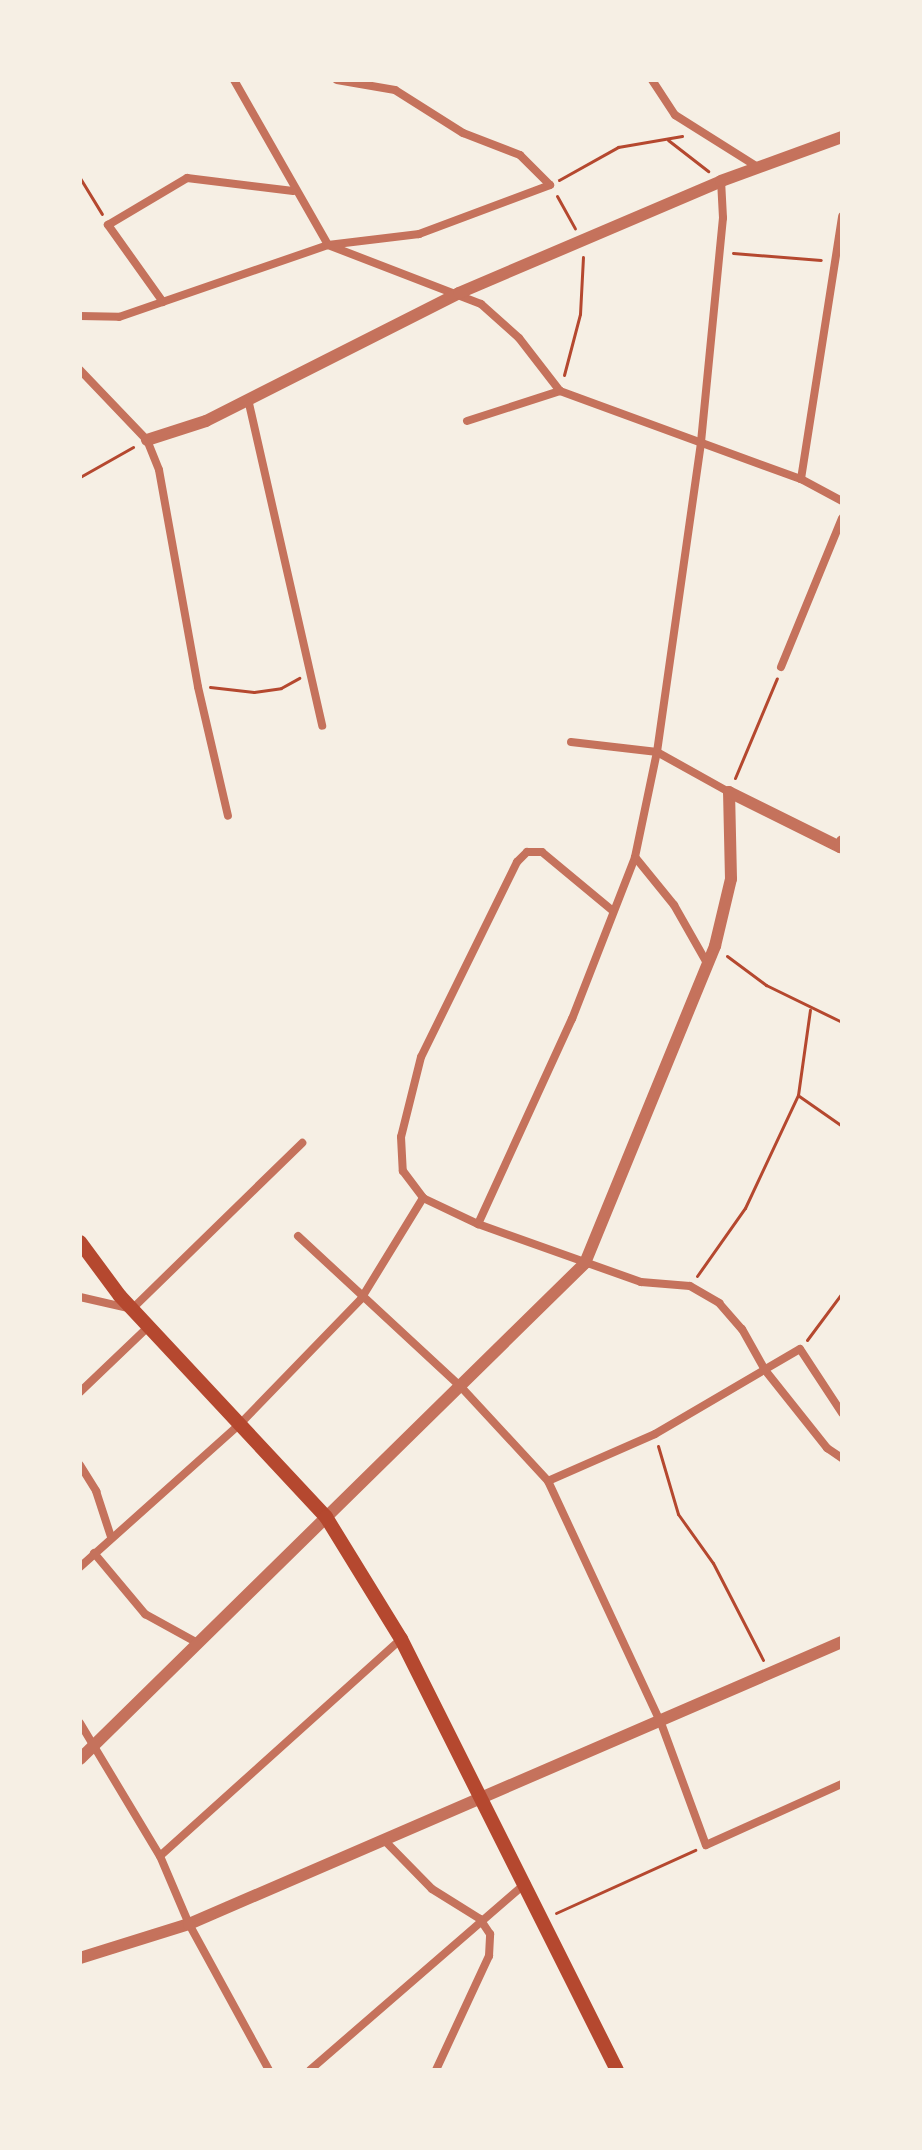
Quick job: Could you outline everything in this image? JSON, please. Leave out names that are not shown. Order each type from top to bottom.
[{"type":"main road","points":[[80,1242],[132,1309],[326,1517],[401,1639],[545,1918],[617,2070]]},
{"type":"street","points":[[234,80],[293,191],[328,245],[481,304],[519,338],[560,391],[801,479],[842,501]]},
{"type":"street","points":[[80,316],[119,317],[328,245],[419,234],[550,185],[520,155],[463,133],[395,90],[337,80]]},
{"type":"street","points":[[652,80],[675,115],[756,166]]},
{"type":"street","points":[[147,440],[179,432],[459,293],[584,243],[756,166],[842,137]]},
{"type":"street","points":[[163,302],[108,225],[187,178],[293,191]]},
{"type":"street","points":[[478,1224],[572,1019],[635,857],[657,752],[701,442],[718,252],[721,181]]},
{"type":"street","points":[[801,479],[839,262],[842,216]]},
{"type":"street","points":[[80,370],[147,440],[171,513],[198,687],[228,816]]},
{"type":"street","points":[[467,421],[560,391]]},
{"type":"street","points":[[248,398],[322,726]]},
{"type":"street","points":[[781,667],[842,518]]},
{"type":"street","points":[[571,742],[657,752],[729,792],[841,845]]},
{"type":"street","points":[[80,1759],[194,1641],[462,1388],[585,1263],[715,946],[731,879],[729,792]]},
{"type":"street","points":[[613,911],[542,852],[527,852],[517,862],[421,1057],[401,1137],[403,1171],[423,1198],[478,1224],[641,1282],[690,1286],[719,1303],[742,1329],[765,1370],[827,1448],[842,1458]]},
{"type":"street","points":[[635,857],[674,905],[707,963]]},
{"type":"street","points":[[80,1297],[132,1309],[302,1143]]},
{"type":"street","points":[[80,1567],[239,1425],[361,1299],[423,1198]]},
{"type":"street","points":[[298,1236],[361,1299],[462,1388],[548,1481],[661,1723],[706,1845],[842,1784]]},
{"type":"street","points":[[80,1392],[149,1326]]},
{"type":"street","points":[[548,1481],[655,1434],[800,1349],[842,1413]]},
{"type":"street","points":[[80,1465],[96,1491],[111,1537]]},
{"type":"street","points":[[94,1553],[145,1614],[194,1641]]},
{"type":"street","points":[[160,1856],[401,1639]]},
{"type":"street","points":[[80,1958],[189,1924],[661,1723],[842,1642]]},
{"type":"street","points":[[80,1723],[92,1749],[160,1856],[189,1924],[269,2070]]},
{"type":"street","points":[[385,1841],[432,1889],[480,1919],[490,1934],[489,1956],[436,2070]]},
{"type":"street","points":[[310,2070],[480,1919],[526,1883]]},
{"type":"path","points":[[560,391],[580,314],[584,243],[550,185],[618,147],[668,140],[702,131]]},
{"type":"path","points":[[668,140],[721,181]]},
{"type":"path","points":[[80,178],[108,225]]},
{"type":"path","points":[[718,252],[839,262]]},
{"type":"path","points":[[80,477],[147,440]]},
{"type":"path","points":[[198,687],[281,688],[298,679],[309,664]]},
{"type":"path","points":[[729,792],[781,667]]},
{"type":"path","points":[[715,946],[810,1010],[842,1022]]},
{"type":"path","points":[[690,1286],[745,1208],[798,1095],[810,1010]]},
{"type":"path","points":[[798,1095],[842,1126]]},
{"type":"path","points":[[800,1349],[842,1293]]},
{"type":"path","points":[[655,1434],[678,1514],[713,1563],[770,1674]]},
{"type":"path","points":[[545,1918],[706,1845]]}]
